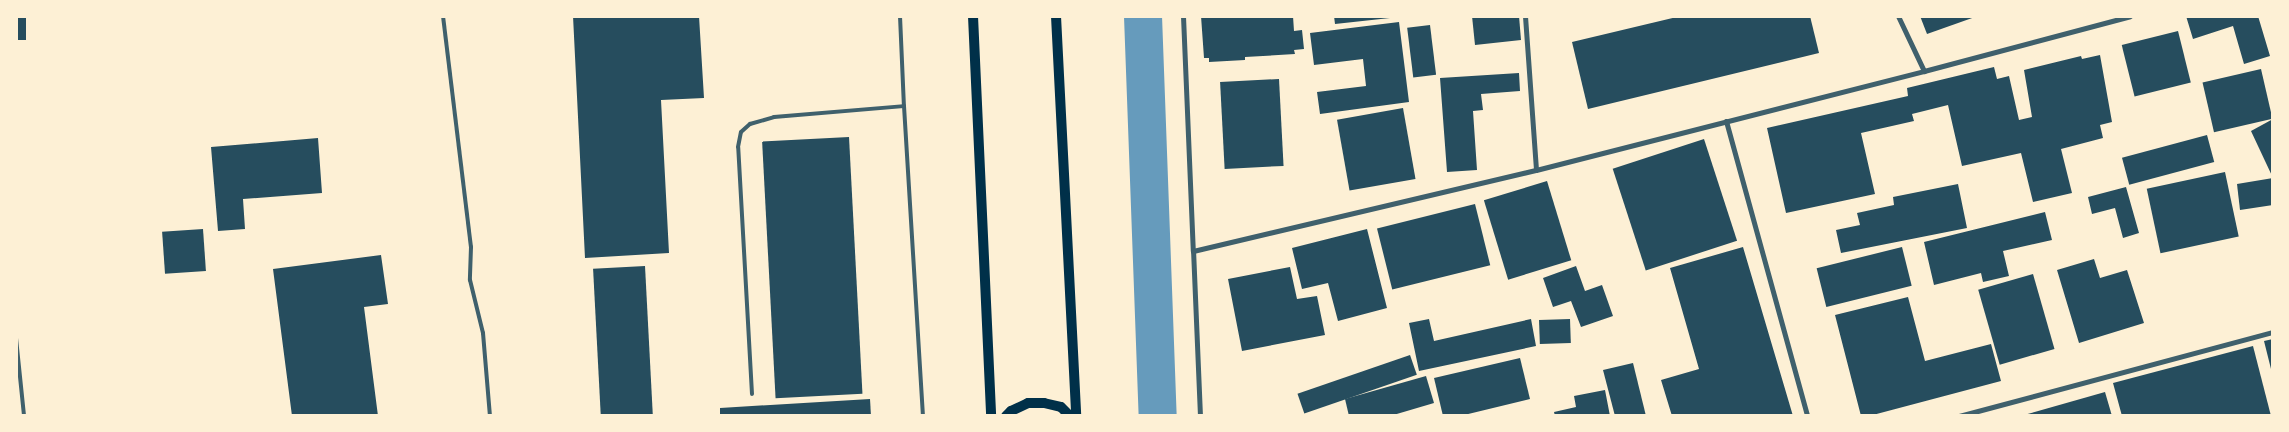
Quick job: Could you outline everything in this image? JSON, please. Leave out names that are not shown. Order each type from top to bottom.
[{"type":"main road","points":[[973,16],[991,416]]},
{"type":"main road","points":[[1056,16],[1076,416]]},
{"type":"main road","points":[[1006,416],[1011,411],[1028,403],[1044,403],[1061,407],[1070,416]]},
{"type":"street","points":[[1184,16],[1200,416]]},
{"type":"street","points":[[1525,16],[1536,170]]},
{"type":"street","points":[[1898,16],[1924,71]]},
{"type":"street","points":[[1193,251],[1536,170],[1924,71],[2130,16]]},
{"type":"street","points":[[1726,121],[1807,416]]},
{"type":"street","points":[[1960,416],[2273,332]]},
{"type":"lane","points":[[443,16],[471,247],[470,280],[483,333],[490,416]]},
{"type":"lane","points":[[900,16],[923,416]]},
{"type":"lane","points":[[752,394],[738,147],[741,132],[750,124],[774,117],[904,106]]},
{"type":"lane","points":[[16,338],[24,416]]},
{"type":"building","points":[[16,16],[26,16],[26,40],[16,40]]},
{"type":"building","points":[[573,16],[699,16],[704,98],[661,100],[669,253],[585,258]]},
{"type":"building","points":[[1201,16],[1293,16],[1294,31],[1302,30],[1304,49],[1294,50],[1295,54],[1245,57],[1245,60],[1209,62],[1209,58],[1204,58]]},
{"type":"building","points":[[1334,16],[1390,16],[1390,18],[1335,24]]},
{"type":"building","points":[[1472,16],[1519,16],[1521,40],[1475,45]]},
{"type":"building","points":[[1681,16],[1810,16],[1819,53],[1588,109],[1572,42]]},
{"type":"building","points":[[1920,16],[1975,16],[1975,17],[1927,34]]},
{"type":"building","points":[[2186,16],[2258,16],[2270,56],[2244,64],[2233,26],[2193,39]]},
{"type":"building","points":[[1399,22],[1409,102],[1320,114],[1317,92],[1366,86],[1363,59],[1314,65],[1310,33]]},
{"type":"building","points":[[1430,25],[1436,75],[1413,77],[1407,28]]},
{"type":"building","points":[[2178,31],[2191,82],[2135,96],[2122,45]]},
{"type":"building","points":[[2100,55],[2112,122],[2100,125],[2103,138],[2061,149],[2072,193],[2033,202],[2021,153],[1962,166],[1948,105],[1912,114],[1914,121],[1861,133],[1875,194],[1786,213],[1767,128],[1908,96],[1907,88],[1994,67],[1997,79],[2009,76],[2019,120],[2032,117],[2024,70],[2081,56],[2082,59]]},
{"type":"building","points":[[2261,69],[2272,119],[2214,132],[2203,82]]},
{"type":"building","points":[[1519,73],[1520,91],[1481,94],[1483,110],[1473,111],[1477,170],[1447,172],[1440,78]]},
{"type":"building","points":[[1279,79],[1284,166],[1225,169],[1220,82]]},
{"type":"building","points":[[1403,108],[1416,179],[1350,191],[1337,120]]},
{"type":"building","points":[[2273,119],[2273,178],[2251,131]]},
{"type":"building","points":[[2207,135],[2214,162],[2129,185],[2122,158]]},
{"type":"building","points":[[849,137],[862,394],[776,398],[762,142]]},
{"type":"building","points":[[318,138],[322,193],[243,199],[245,229],[218,231],[211,147]]},
{"type":"building","points":[[1704,139],[1737,241],[1646,270],[1613,169]]},
{"type":"building","points":[[2225,172],[2239,237],[2160,253],[2147,189]]},
{"type":"building","points":[[2273,178],[2273,205],[2240,210],[2237,184]]},
{"type":"building","points":[[1547,181],[1571,260],[1508,280],[1484,200]]},
{"type":"building","points":[[1958,184],[1967,228],[1841,253],[1836,230],[1860,225],[1857,213],[1894,205],[1893,197]]},
{"type":"building","points":[[2126,187],[2139,233],[2123,238],[2115,208],[2092,214],[2088,197]]},
{"type":"building","points":[[1475,204],[1490,265],[1392,290],[1377,228]]},
{"type":"building","points":[[2045,212],[2052,240],[2003,251],[2009,276],[1983,282],[1981,273],[1934,285],[1924,242]]},
{"type":"building","points":[[203,229],[206,271],[165,274],[162,232]]},
{"type":"building","points":[[1367,229],[1387,308],[1338,321],[1328,283],[1302,289],[1292,248]]},
{"type":"building","points":[[1743,247],[1793,416],[1672,416],[1661,380],[1699,369],[1670,268]]},
{"type":"building","points":[[1902,247],[1912,286],[1826,307],[1817,268]]},
{"type":"building","points":[[381,255],[388,304],[364,307],[378,416],[292,416],[273,269]]},
{"type":"building","points":[[2094,259],[2100,278],[2127,270],[2144,323],[2079,343],[2057,270]]},
{"type":"building","points":[[645,266],[653,416],[601,416],[593,269]]},
{"type":"building","points":[[1576,266],[1585,291],[1602,285],[1613,316],[1581,327],[1571,301],[1553,307],[1543,278]]},
{"type":"building","points":[[1290,267],[1297,299],[1317,296],[1325,335],[1242,351],[1228,279]]},
{"type":"building","points":[[2033,274],[2054,349],[2000,365],[1978,290]]},
{"type":"building","points":[[1908,297],[1925,361],[1991,344],[2001,381],[1869,416],[1861,416],[1835,315]]},
{"type":"building","points":[[1429,319],[1434,341],[1531,319],[1536,346],[1419,371],[1409,323]]},
{"type":"building","points":[[1570,319],[1571,343],[1540,344],[1539,320]]},
{"type":"building","points":[[2273,339],[2273,373],[2272,373],[2264,341]]},
{"type":"building","points":[[2253,346],[2271,416],[2122,416],[2113,383]]},
{"type":"building","points":[[1410,355],[1417,375],[1304,414],[1297,394]]},
{"type":"building","points":[[1520,358],[1530,399],[1460,416],[1443,416],[1434,378]]},
{"type":"building","points":[[1633,363],[1646,416],[1615,416],[1603,370]]},
{"type":"building","points":[[1426,376],[1434,403],[1390,416],[1349,416],[1345,399]]},
{"type":"building","points":[[1605,390],[1610,416],[1555,416],[1554,412],[1576,407],[1574,396]]},
{"type":"building","points":[[2105,392],[2112,416],[2024,416],[2024,415]]},
{"type":"building","points":[[870,399],[871,416],[720,416],[720,408]]},
{"type":"waterway","points":[[1143,16],[1158,416]]}]
